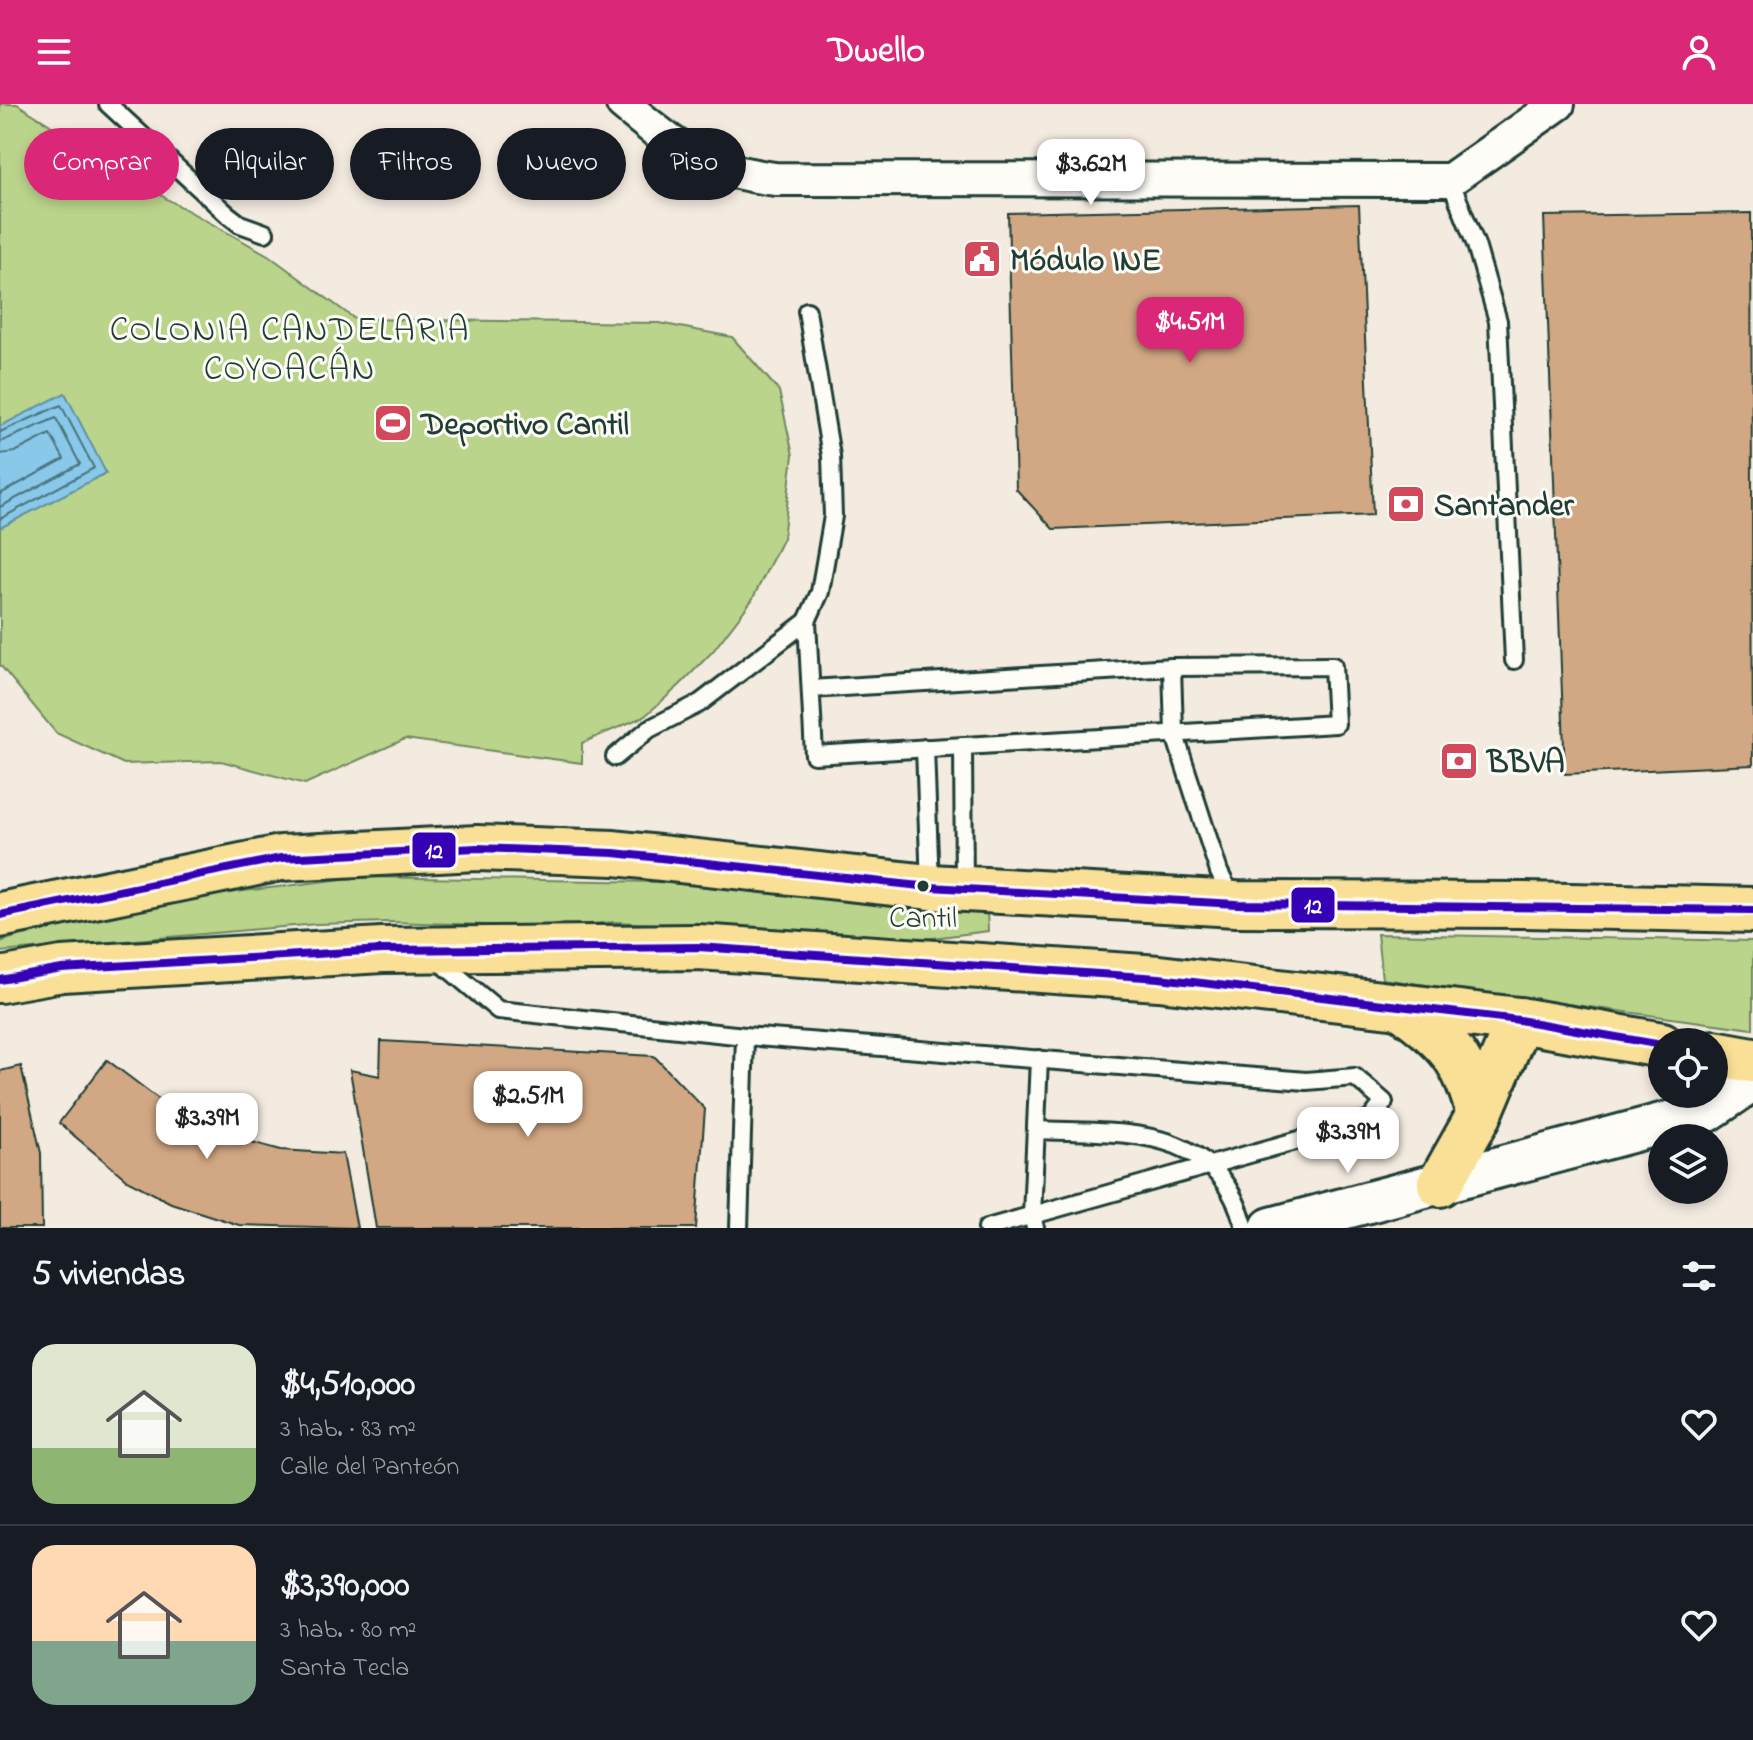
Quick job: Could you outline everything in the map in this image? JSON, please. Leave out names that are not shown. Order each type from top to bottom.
[{"type":"main road","points":[[0,915],[281,858],[477,848],[614,853],[947,888],[1236,904],[1753,910]]},
{"type":"main road","points":[[0,980],[62,969],[427,950],[698,947],[1159,978],[1404,1009],[1519,1020],[1648,1043]]},
{"type":"main road","points":[[1404,1009],[1440,1036],[1460,1059],[1479,1115]]},
{"type":"main road","points":[[1440,1184],[1479,1115],[1519,1020]]},
{"type":"main road","points":[[1728,1056],[1753,1060]]},
{"type":"street","points":[[623,104],[684,153],[727,172],[775,179],[1450,180],[1558,104]]},
{"type":"street","points":[[1271,1228],[1706,1112],[1753,1081]]},
{"type":"lane","points":[[108,104],[227,214],[248,228],[265,233]]},
{"type":"lane","points":[[1450,180],[1476,245],[1498,321],[1514,660]]},
{"type":"lane","points":[[807,311],[831,456],[833,516],[820,592],[807,621],[814,755],[1336,724],[1333,666],[1172,667],[811,689]]},
{"type":"lane","points":[[615,757],[649,729],[700,703],[807,621]]},
{"type":"lane","points":[[1172,667],[1174,732],[1219,872],[1236,904]]},
{"type":"lane","points":[[947,888],[963,746]]},
{"type":"lane","points":[[925,748],[947,888]]},
{"type":"lane","points":[[427,950],[498,1010],[745,1036],[1306,1081],[1355,1077],[1384,1102],[1370,1120],[1213,1164],[1034,1222],[987,1228]]},
{"type":"lane","points":[[739,1228],[745,1036]]},
{"type":"lane","points":[[1034,1222],[1039,1059]]},
{"type":"lane","points":[[1036,1130],[1152,1135],[1213,1164],[1240,1208],[1245,1228]]},
{"type":"green space","name":"Deportivo Cantil","points":[[0,104],[17,104],[55,128],[24,128],[24,200],[169,200],[268,255],[355,319],[659,323],[732,337],[779,391],[793,455],[783,538],[752,600],[713,651],[645,716],[582,743],[582,763],[405,739],[305,784],[221,761],[124,764],[56,733],[0,665]]},
{"type":"green space","points":[[359,877],[658,882],[987,912],[988,931],[901,942],[738,928],[615,922],[551,927],[390,922],[317,924],[0,952],[0,942],[18,936],[195,897]]},
{"type":"green space","points":[[1377,934],[1753,941],[1753,1029],[1382,979]]},
{"type":"water","points":[[65,393],[106,473],[0,528],[0,426]]},
{"type":"building","points":[[1359,205],[1373,515],[1053,529],[1016,489],[1008,213]]},
{"type":"building","points":[[1751,213],[1753,765],[1565,774],[1544,216]]},
{"type":"building","points":[[381,1041],[654,1056],[705,1109],[696,1228],[376,1228],[350,1070],[380,1076]]},
{"type":"building","points":[[107,1060],[184,1118],[222,1134],[281,1150],[343,1154],[357,1228],[239,1225],[171,1203],[127,1180],[59,1123]]},
{"type":"building","points":[[21,1066],[41,1153],[42,1228],[0,1228],[0,1071]]},
{"type":"transit line","name":"12","points":[[0,915],[281,858],[477,848],[614,853],[930,887],[1236,904],[1753,910]]},
{"type":"transit line","name":"12","points":[[0,980],[62,969],[382,950],[698,947],[1159,978],[1519,1020],[1648,1043]]},
{"type":"place","name":"Módulo INE","points":[[982,259]]},
{"type":"place","name":"Deportivo Cantil","points":[[393,423]]},
{"type":"place","name":"Santander","points":[[1406,504]]},
{"type":"place","name":"BBVA","points":[[1459,761]]},
{"type":"place","name":"Cantil","points":[[923,886]]},
{"type":"district","name":"COLONIA CANDELARIA COYOACÁN","points":[[290,348]]}]
